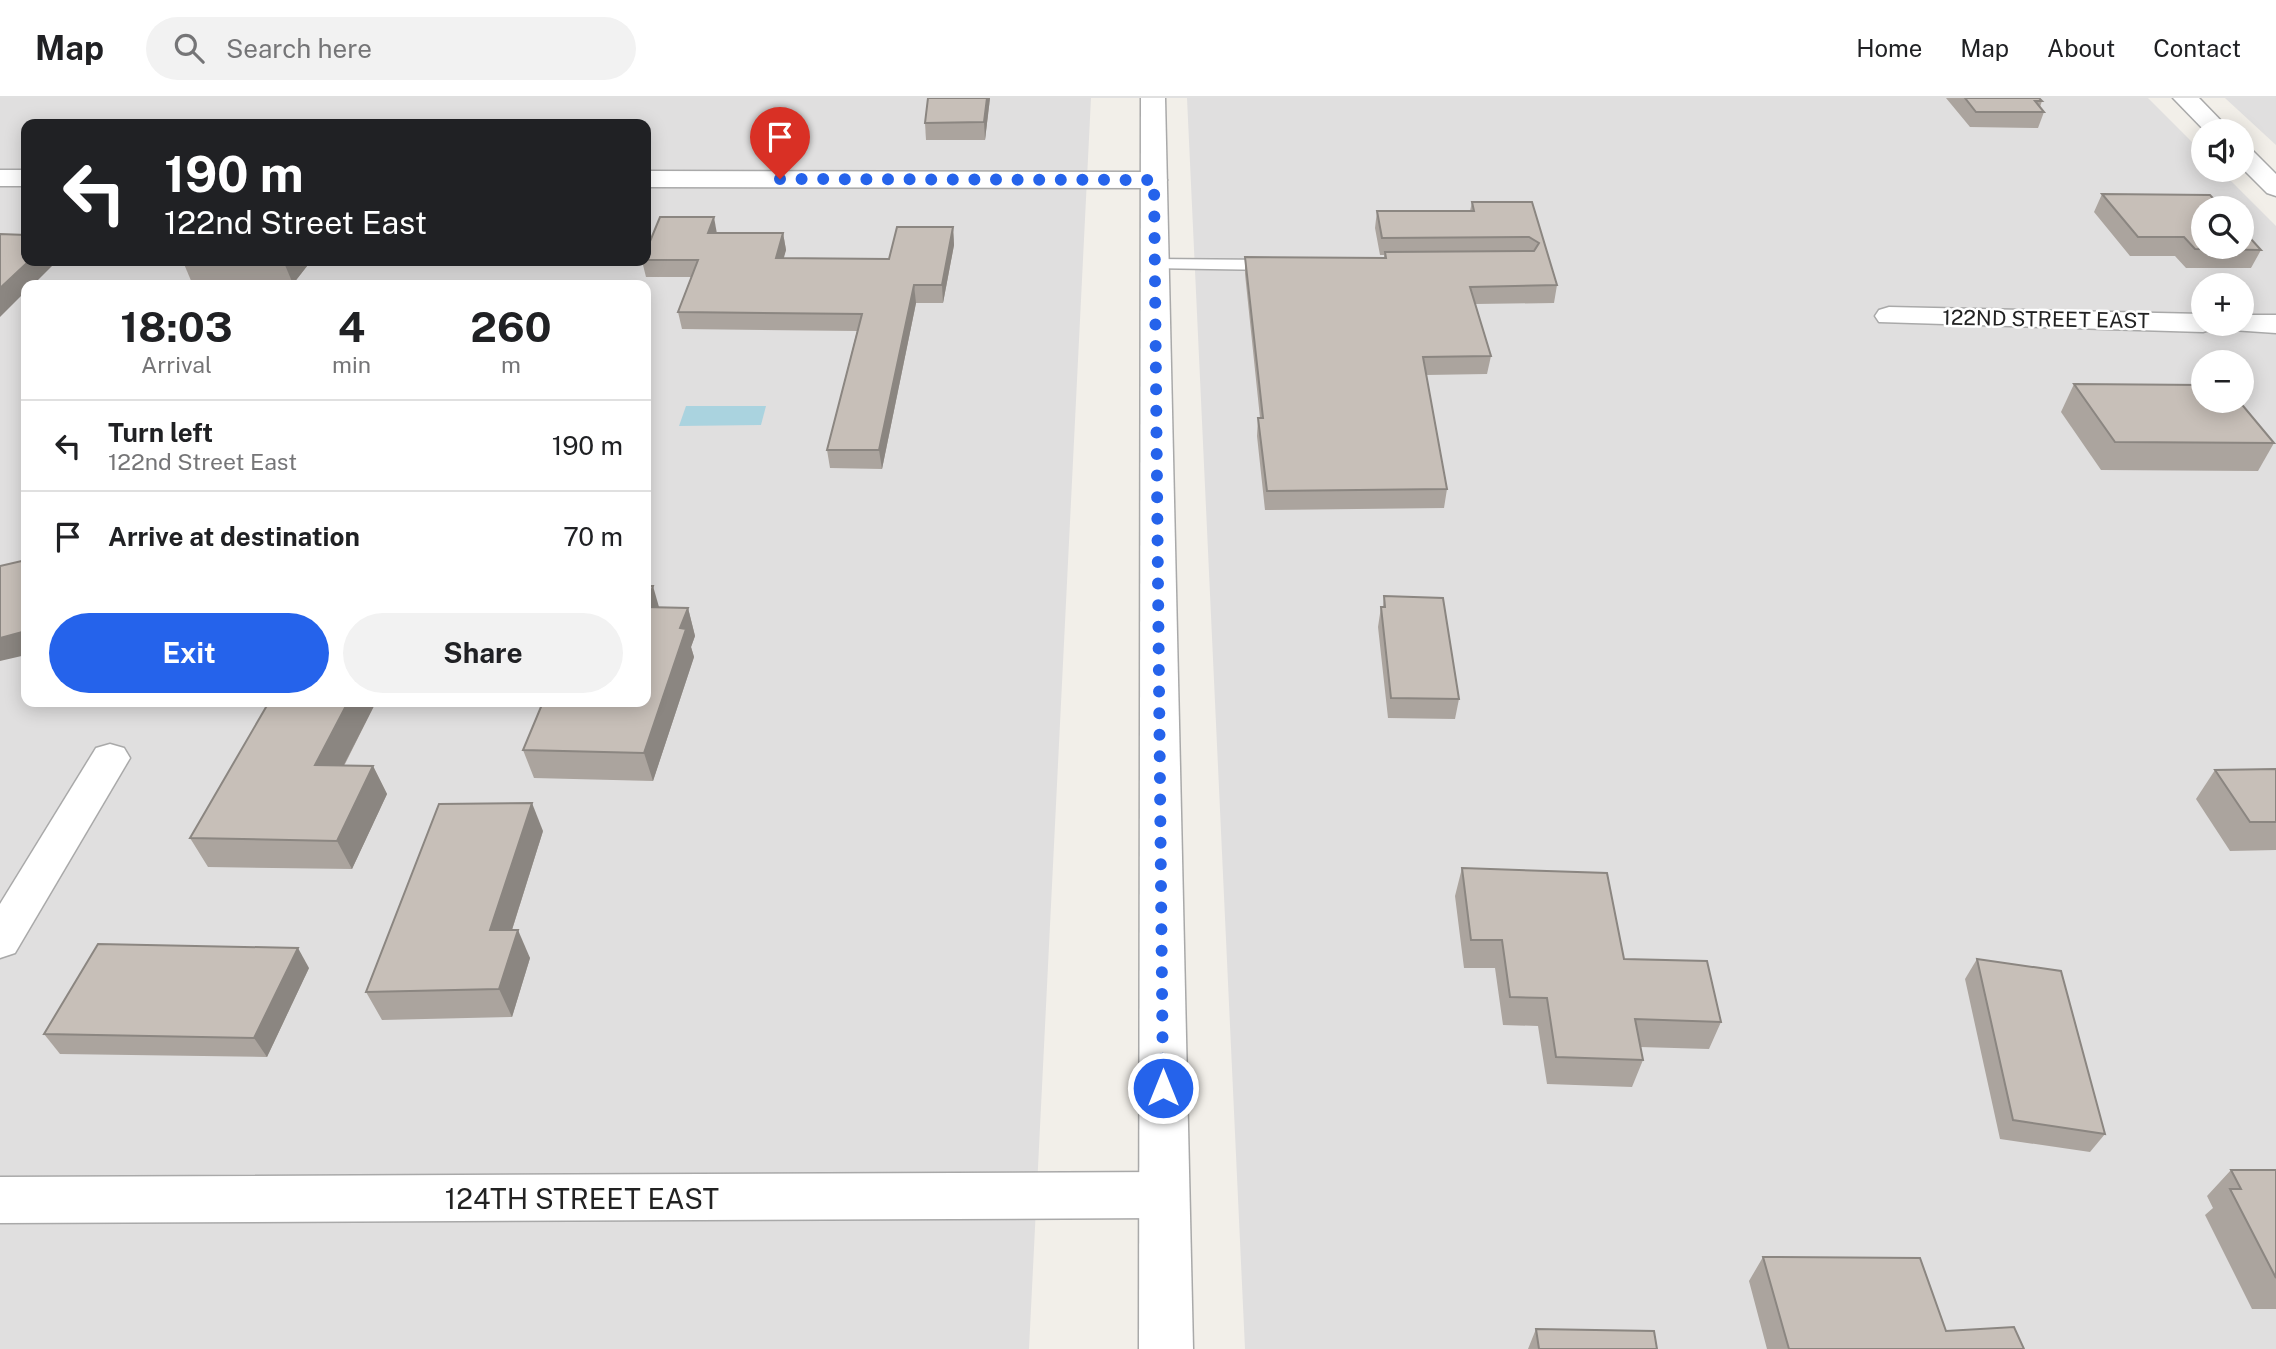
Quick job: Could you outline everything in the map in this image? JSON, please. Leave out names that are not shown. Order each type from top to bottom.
[{"type":"street","points":[[1153,98],[1166,1349]]},
{"type":"street","points":[[2185,98],[2207,119]]},
{"type":"street","points":[[2254,166],[2276,188]]},
{"type":"street","points":[[0,178],[21,178]]},
{"type":"street","points":[[651,179],[1154,180]]},
{"type":"street","name":"122ND STREET EAST","points":[[1889,316],[2191,323]]},
{"type":"street","points":[[2254,324],[2276,324]]},
{"type":"street","points":[[0,941],[110,758]]},
{"type":"street","name":"124TH STREET EAST","points":[[0,1200],[1164,1195]]},
{"type":"lane","points":[[1155,264],[1290,265]]},
{"type":"shaded area","points":[[0,98],[1091,98],[1029,1349],[0,1349]]},
{"type":"shaded area","points":[[1187,98],[2148,98],[2191,141],[2191,182],[2232,182],[2246,196],[2191,196],[2191,259],[2254,259],[2254,204],[2276,226],[2276,1349],[1245,1349]]},
{"type":"shaded area","points":[[2225,98],[2276,98],[2276,145],[2254,125],[2254,119],[2248,119]]},
{"type":"water","points":[[686,406],[766,406],[761,425],[679,426]]},
{"type":"building","points":[[928,98],[987,98],[984,122],[925,123]]},
{"type":"building","points":[[1965,98],[2039,98],[2042,101],[2035,101],[2044,112],[1976,112]]},
{"type":"building","points":[[2102,194],[2211,196],[2191,196],[2191,245],[2184,237],[2138,237]]},
{"type":"building","points":[[1472,202],[1532,202],[1557,285],[1470,287],[1491,356],[1423,357],[1447,489],[1267,491],[1258,418],[1263,418],[1245,257],[1386,258],[1385,252],[1534,251],[1539,243],[1529,237],[1382,238],[1377,211],[1474,211]]},
{"type":"building","points":[[660,217],[714,217],[708,233],[783,233],[776,258],[889,259],[897,227],[953,227],[942,285],[914,285],[879,450],[827,450],[862,314],[678,312],[698,260],[651,260],[651,239]]},
{"type":"building","points":[[0,234],[21,235],[21,266],[24,266],[0,288]]},
{"type":"building","points":[[2074,384],[2191,385],[2191,413],[2249,413],[2274,443],[2115,442]]},
{"type":"building","points":[[21,561],[21,632],[0,638],[0,566]]},
{"type":"building","points":[[1384,596],[1443,598],[1459,699],[1391,698],[1381,607],[1385,607]]},
{"type":"building","points":[[651,607],[688,608],[680,628],[686,629],[644,753],[523,750],[541,707],[651,707]]},
{"type":"building","points":[[266,707],[345,707],[315,765],[373,766],[337,841],[190,838]]},
{"type":"building","points":[[2276,769],[2276,822],[2250,822],[2215,770]]},
{"type":"building","points":[[532,803],[490,930],[518,930],[499,989],[366,992],[439,804]]},
{"type":"building","points":[[1462,868],[1607,873],[1624,959],[1707,961],[1721,1022],[1635,1019],[1643,1060],[1556,1057],[1547,998],[1510,997],[1502,940],[1471,940]]},
{"type":"building","points":[[98,944],[298,948],[254,1038],[44,1034]]},
{"type":"building","points":[[1977,959],[2061,971],[2105,1134],[2013,1120]]},
{"type":"building","points":[[2231,1170],[2276,1170],[2276,1278],[2230,1189],[2241,1189]]},
{"type":"building","points":[[1763,1257],[1920,1258],[1946,1331],[2014,1327],[2024,1349],[1789,1349]]},
{"type":"building","points":[[1536,1329],[1654,1331],[1657,1349],[1539,1349]]},
{"type":"route","points":[[780,179],[1154,180],[1163,1088]]}]
